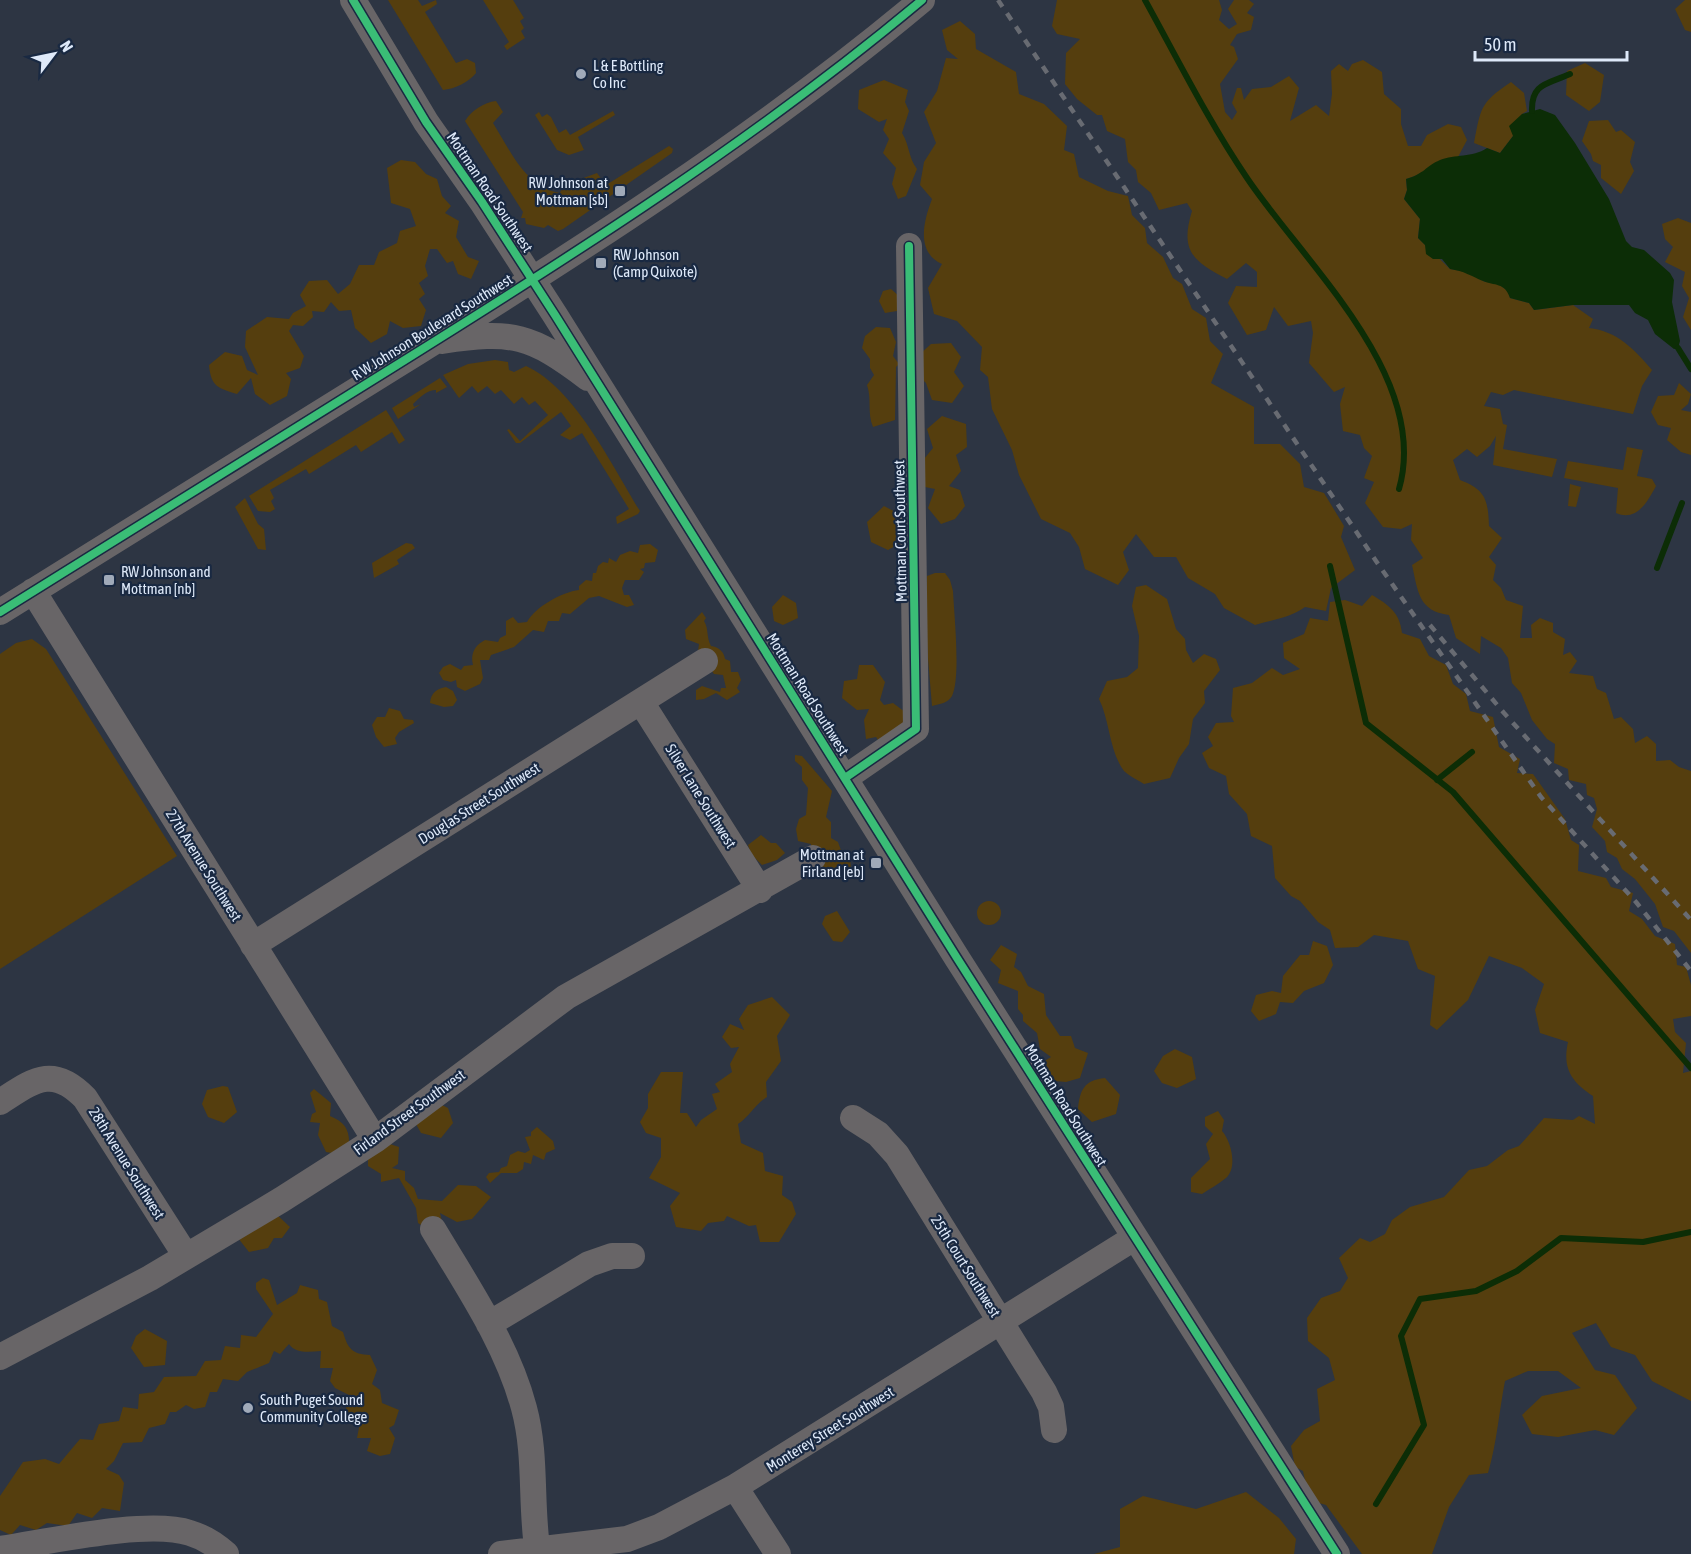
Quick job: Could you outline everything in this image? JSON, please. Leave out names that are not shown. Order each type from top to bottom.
[{"type":"street","name":"Mottman Road Southwest","points":[[353,0],[426,122],[482,202],[532,280],[1134,1238],[1337,1554]]},
{"type":"street","name":"R W Johnson Boulevard Southwest","points":[[0,612],[433,343],[642,210],[812,89],[922,0]]},
{"type":"street","name":"Mottman Court Southwest","points":[[846,778],[916,729],[909,246]]},
{"type":"street","points":[[433,343],[488,335],[519,337],[547,349],[599,386]]},
{"type":"street","name":"27th Avenue Southwest","points":[[33,591],[375,1140]]},
{"type":"street","name":"Douglas Street Southwest","points":[[254,945],[705,661]]},
{"type":"street","name":"Silver Lane Southwest","points":[[641,702],[760,890]]},
{"type":"street","name":"Firland Street Southwest","points":[[0,1357],[150,1278],[281,1200],[375,1140],[566,997],[760,890],[813,858]]},
{"type":"street","name":"28th Avenue Southwest","points":[[0,1102],[39,1080],[59,1078],[68,1083],[85,1098],[186,1256]]},
{"type":"street","name":"25th Court Southwest","points":[[853,1118],[878,1134],[897,1155],[1044,1392],[1051,1407],[1054,1430]]},
{"type":"street","points":[[433,1229],[489,1324],[524,1408],[531,1451],[537,1552]]},
{"type":"street","name":"Monterey Street Southwest","points":[[501,1554],[537,1552],[627,1539],[659,1527],[735,1487],[1002,1323],[1134,1238]]},
{"type":"street","points":[[489,1324],[589,1264],[612,1256],[632,1256]]},
{"type":"street","points":[[735,1487],[778,1554]]},
{"type":"street","points":[[0,1549],[160,1528],[190,1533],[216,1545],[226,1554]]},
{"type":"shaded area","points":[[388,0],[418,0],[422,6],[436,0],[437,4],[425,12],[456,63],[467,59],[475,63],[476,73],[461,84],[443,90]]},
{"type":"shaded area","points":[[483,0],[513,0],[524,18],[520,21],[524,28],[521,31],[525,38],[507,50],[504,46],[509,42]]},
{"type":"shaded area","points":[[1057,0],[1219,0],[1222,10],[1219,20],[1229,29],[1237,24],[1228,9],[1234,0],[1249,0],[1254,4],[1247,13],[1254,17],[1251,30],[1237,34],[1230,45],[1234,47],[1238,59],[1220,84],[1225,112],[1232,120],[1237,112],[1232,103],[1237,88],[1241,88],[1244,100],[1252,89],[1271,87],[1289,76],[1299,88],[1290,121],[1316,105],[1329,116],[1332,94],[1331,71],[1339,64],[1348,71],[1352,64],[1363,60],[1382,72],[1384,94],[1401,109],[1401,124],[1408,146],[1421,146],[1427,135],[1448,124],[1461,127],[1467,140],[1458,157],[1443,161],[1406,179],[1407,190],[1404,199],[1420,219],[1418,238],[1450,269],[1467,272],[1485,282],[1496,282],[1508,291],[1510,298],[1529,303],[1534,310],[1573,305],[1593,319],[1589,328],[1608,333],[1624,342],[1652,370],[1642,386],[1633,414],[1514,390],[1503,395],[1491,392],[1484,406],[1500,409],[1503,424],[1507,425],[1503,449],[1557,459],[1552,477],[1493,465],[1496,436],[1490,446],[1477,457],[1467,449],[1453,460],[1460,480],[1475,488],[1484,497],[1488,509],[1489,526],[1502,538],[1489,557],[1496,565],[1493,580],[1501,588],[1506,600],[1523,606],[1520,638],[1532,638],[1531,625],[1540,618],[1553,623],[1553,632],[1565,639],[1563,655],[1570,652],[1577,661],[1569,673],[1593,676],[1597,689],[1606,693],[1614,719],[1621,717],[1633,729],[1635,743],[1647,736],[1656,744],[1656,761],[1670,760],[1679,767],[1691,771],[1691,953],[1674,931],[1663,927],[1655,904],[1635,879],[1622,869],[1617,858],[1607,852],[1605,841],[1592,827],[1597,809],[1594,798],[1587,795],[1586,784],[1569,780],[1568,769],[1554,763],[1555,744],[1547,739],[1532,720],[1521,693],[1512,683],[1508,658],[1501,648],[1481,636],[1480,654],[1456,638],[1449,615],[1431,609],[1421,598],[1412,565],[1423,558],[1411,540],[1412,524],[1401,529],[1383,527],[1365,503],[1374,482],[1364,478],[1372,456],[1364,448],[1360,435],[1343,431],[1340,404],[1345,387],[1334,392],[1309,363],[1313,333],[1311,321],[1288,326],[1274,307],[1266,330],[1247,335],[1228,303],[1236,286],[1257,287],[1257,272],[1246,263],[1227,279],[1197,260],[1192,253],[1187,236],[1192,211],[1187,203],[1159,210],[1151,193],[1138,182],[1136,170],[1128,162],[1125,139],[1107,131],[1102,115],[1097,115],[1077,99],[1065,84],[1066,53],[1080,39],[1057,34],[1052,26]]},
{"type":"shaded area","points":[[1685,0],[1691,0],[1691,32],[1685,30],[1675,9]]},
{"type":"shaded area","points":[[960,21],[975,34],[976,49],[1016,72],[1019,94],[1044,104],[1067,126],[1064,150],[1074,154],[1079,177],[1108,191],[1128,196],[1132,215],[1145,228],[1147,243],[1163,257],[1173,278],[1182,284],[1192,309],[1206,318],[1210,341],[1223,354],[1211,383],[1254,407],[1254,444],[1280,444],[1300,464],[1304,487],[1324,493],[1344,526],[1341,537],[1355,570],[1331,588],[1326,611],[1305,607],[1288,616],[1255,625],[1224,608],[1215,594],[1188,578],[1176,557],[1154,557],[1136,534],[1123,552],[1129,570],[1118,585],[1085,569],[1079,547],[1070,533],[1041,519],[1019,475],[1012,450],[992,409],[988,377],[980,370],[982,347],[957,321],[934,314],[928,288],[942,264],[933,259],[925,244],[926,216],[932,199],[920,185],[924,162],[936,143],[924,112],[937,91],[946,58],[958,59],[947,50],[942,30]]},
{"type":"shaded area","points":[[1585,63],[1604,75],[1600,102],[1589,111],[1566,95],[1567,71]]},
{"type":"shaded area","points":[[884,80],[908,90],[905,102],[909,111],[902,133],[917,169],[906,196],[898,199],[892,184],[896,168],[883,153],[889,139],[883,130],[887,119],[879,122],[858,109],[859,90]]},
{"type":"shaded area","points":[[1511,82],[1524,93],[1527,111],[1522,114],[1513,136],[1500,153],[1474,143],[1483,107],[1493,95]]},
{"type":"shaded area","points":[[496,101],[503,112],[493,123],[512,155],[537,183],[560,193],[565,179],[578,180],[597,173],[606,185],[669,146],[673,149],[672,153],[563,229],[558,231],[548,225],[544,228],[526,224],[525,218],[521,218],[523,212],[465,121],[478,108]]},
{"type":"shaded area","points":[[1540,109],[1555,115],[1575,143],[1609,199],[1626,241],[1632,247],[1644,250],[1670,273],[1674,280],[1672,302],[1680,341],[1678,348],[1674,349],[1655,334],[1648,320],[1635,313],[1629,305],[1573,305],[1534,310],[1529,303],[1510,298],[1505,289],[1499,285],[1450,269],[1442,259],[1433,259],[1426,254],[1425,245],[1418,238],[1420,219],[1404,199],[1407,190],[1406,179],[1446,158],[1475,153],[1487,148],[1500,153],[1513,136],[1509,126],[1522,114]]},
{"type":"shaded area","points":[[613,111],[615,115],[578,137],[584,150],[569,155],[557,150],[535,115],[539,112],[542,117],[547,114],[559,133],[566,129],[570,135]]},
{"type":"shaded area","points":[[1608,120],[1616,132],[1621,130],[1635,142],[1630,162],[1634,171],[1621,194],[1601,178],[1601,165],[1593,161],[1582,141],[1589,121]]},
{"type":"shaded area","points":[[401,160],[415,162],[426,174],[437,179],[442,196],[451,206],[445,213],[459,221],[456,237],[468,257],[479,261],[471,279],[458,274],[453,261],[447,263],[437,249],[430,249],[425,266],[428,276],[419,283],[425,294],[419,299],[426,310],[421,326],[403,328],[390,321],[387,334],[371,343],[355,328],[351,310],[339,311],[331,302],[324,312],[312,311],[313,317],[303,326],[293,325],[289,331],[304,356],[300,368],[286,373],[291,379],[287,396],[270,405],[255,394],[251,378],[237,394],[217,386],[212,378],[209,365],[225,352],[242,356],[247,370],[258,375],[245,347],[246,331],[267,317],[289,319],[293,313],[306,306],[300,295],[309,281],[327,280],[338,294],[350,284],[359,265],[374,265],[379,252],[397,243],[400,231],[416,226],[410,209],[391,203],[387,168]]},
{"type":"shaded area","points":[[1678,218],[1691,223],[1691,330],[1683,317],[1689,298],[1682,286],[1685,272],[1665,262],[1673,247],[1665,239],[1662,224]]},
{"type":"shaded area","points":[[891,289],[901,298],[897,311],[885,313],[879,301],[883,291]]},
{"type":"shaded area","points":[[876,327],[890,328],[896,342],[893,356],[899,364],[896,367],[895,420],[873,427],[867,385],[874,375],[870,368],[870,359],[862,348],[865,336]]},
{"type":"shaded area","points":[[951,343],[961,357],[954,372],[964,386],[952,403],[932,400],[926,383],[916,373],[919,355],[931,344]]},
{"type":"shaded area","points":[[495,360],[508,362],[509,370],[514,372],[526,366],[544,377],[561,392],[605,451],[640,511],[638,514],[617,524],[616,517],[629,509],[582,433],[570,440],[560,435],[571,426],[561,412],[520,443],[516,443],[507,430],[509,429],[520,441],[548,415],[535,401],[529,405],[522,397],[514,404],[501,390],[495,394],[487,386],[478,393],[472,386],[459,398],[443,375],[468,364]]},
{"type":"shaded area","points":[[440,378],[447,387],[436,393],[436,390],[429,391],[413,404],[414,407],[421,404],[398,419],[392,408]]},
{"type":"shaded area","points":[[1679,383],[1691,394],[1688,404],[1681,410],[1691,412],[1691,455],[1681,452],[1667,440],[1671,428],[1658,425],[1651,412],[1658,396],[1674,395]]},
{"type":"shaded area","points":[[386,410],[405,440],[399,444],[392,432],[361,452],[356,445],[309,474],[306,469],[270,490],[274,498],[271,501],[275,509],[270,512],[258,511],[249,496]]},
{"type":"shaded area","points":[[942,416],[966,424],[967,447],[956,455],[961,471],[949,486],[960,490],[965,506],[955,519],[941,524],[928,508],[935,489],[920,486],[919,465],[933,448],[927,429]]},
{"type":"shaded area","points":[[1627,447],[1643,450],[1637,476],[1652,479],[1656,486],[1645,504],[1630,515],[1616,513],[1618,488],[1564,478],[1568,461],[1623,470]]},
{"type":"shaded area","points":[[1570,484],[1581,487],[1576,507],[1568,506]]},
{"type":"shaded area","points":[[245,498],[258,524],[264,529],[266,550],[258,549],[235,507]]},
{"type":"shaded area","points":[[884,506],[903,516],[902,542],[888,550],[871,542],[867,522]]},
{"type":"shaded area","points":[[406,543],[412,544],[415,548],[397,560],[399,564],[374,578],[372,563]]},
{"type":"shaded area","points":[[650,544],[658,550],[655,562],[645,563],[644,568],[640,569],[644,572],[639,580],[625,580],[622,588],[624,595],[629,595],[634,605],[627,607],[599,596],[589,598],[570,614],[562,613],[559,621],[548,621],[544,632],[533,630],[514,647],[491,655],[489,660],[480,660],[483,678],[480,684],[465,691],[457,687],[456,680],[451,682],[443,680],[439,673],[443,667],[450,664],[461,670],[464,666],[473,665],[473,654],[478,644],[485,640],[498,642],[506,635],[506,621],[513,617],[518,623],[527,622],[536,611],[550,601],[579,590],[579,586],[586,580],[592,581],[593,573],[596,573],[598,566],[603,562],[608,563],[609,558],[616,562],[620,555],[630,551],[638,553],[640,545]]},
{"type":"shaded area","points":[[945,573],[953,591],[957,660],[952,696],[946,702],[932,706],[925,623],[927,576]]},
{"type":"shaded area","points":[[1146,585],[1167,599],[1176,629],[1185,639],[1186,650],[1193,663],[1204,654],[1216,659],[1220,670],[1204,691],[1205,703],[1193,719],[1189,744],[1179,758],[1170,778],[1144,784],[1126,773],[1119,763],[1099,699],[1107,681],[1127,677],[1138,668],[1139,636],[1132,606],[1136,587]]},
{"type":"shaded area","points":[[783,595],[796,603],[798,618],[783,625],[774,621],[772,607]]},
{"type":"shaded area","points":[[1372,595],[1393,610],[1399,620],[1402,633],[1420,639],[1429,656],[1446,665],[1453,684],[1466,694],[1470,711],[1493,717],[1499,747],[1520,759],[1517,773],[1533,774],[1565,819],[1571,840],[1579,845],[1578,871],[1606,878],[1611,887],[1633,893],[1629,911],[1642,919],[1655,936],[1675,944],[1677,965],[1686,967],[1691,985],[1691,1016],[1673,1019],[1675,1032],[1686,1043],[1683,1073],[1691,1071],[1691,1401],[1652,1381],[1635,1355],[1611,1347],[1596,1323],[1572,1333],[1595,1370],[1615,1375],[1637,1408],[1614,1435],[1595,1430],[1558,1437],[1532,1434],[1522,1415],[1542,1396],[1581,1388],[1558,1371],[1528,1371],[1505,1381],[1488,1473],[1469,1475],[1449,1507],[1432,1554],[1362,1554],[1326,1505],[1309,1500],[1303,1471],[1295,1467],[1291,1446],[1304,1430],[1320,1421],[1317,1389],[1335,1380],[1329,1358],[1308,1341],[1307,1318],[1321,1298],[1340,1291],[1348,1278],[1339,1258],[1360,1238],[1370,1242],[1385,1234],[1392,1220],[1410,1207],[1444,1197],[1469,1170],[1487,1166],[1508,1150],[1519,1146],[1544,1118],[1573,1120],[1579,1116],[1595,1124],[1593,1096],[1570,1074],[1566,1060],[1568,1042],[1540,1033],[1535,1010],[1544,984],[1522,968],[1489,956],[1468,1000],[1437,1030],[1430,1025],[1435,976],[1418,969],[1408,941],[1374,935],[1358,947],[1335,948],[1330,930],[1318,922],[1300,901],[1291,896],[1275,878],[1272,846],[1251,836],[1247,814],[1229,794],[1226,776],[1209,768],[1202,753],[1213,746],[1208,737],[1216,723],[1234,722],[1231,716],[1233,688],[1252,683],[1272,668],[1283,675],[1300,669],[1284,658],[1283,643],[1304,634],[1310,618],[1328,621],[1330,602],[1345,600],[1362,606]]},
{"type":"shaded area","points":[[702,612],[706,618],[704,621],[711,646],[718,648],[725,659],[730,661],[731,672],[738,672],[741,680],[737,688],[740,692],[727,700],[716,693],[696,700],[696,690],[702,686],[720,692],[721,688],[726,688],[723,675],[714,674],[698,651],[699,644],[686,639],[685,630]]},
{"type":"shaded area","points":[[32,639],[46,649],[177,856],[0,969],[0,654],[16,643]]},
{"type":"shaded area","points":[[859,665],[873,665],[885,682],[880,700],[884,705],[893,703],[909,715],[896,739],[882,746],[876,737],[866,739],[864,720],[869,709],[857,710],[842,698],[844,681],[857,679]]},
{"type":"shaded area","points":[[446,687],[453,691],[457,700],[453,706],[444,707],[430,703],[435,692]]},
{"type":"shaded area","points":[[389,708],[400,711],[404,719],[413,720],[414,723],[399,732],[395,738],[397,744],[384,747],[376,737],[372,725],[377,717],[385,717]]},
{"type":"shaded area","points":[[795,755],[802,756],[832,791],[826,817],[831,822],[831,838],[838,842],[843,856],[850,857],[851,870],[839,876],[834,870],[822,869],[821,860],[811,853],[811,844],[798,841],[796,829],[799,819],[806,815],[808,788],[802,780],[802,767],[795,761]]},
{"type":"shaded area","points":[[761,835],[771,843],[776,843],[785,853],[777,860],[762,865],[751,854],[748,845]]},
{"type":"shaded area","points":[[989,901],[998,904],[1001,913],[998,922],[989,925],[980,922],[977,913],[980,904]]},
{"type":"shaded area","points":[[837,911],[850,932],[842,942],[833,941],[822,924],[825,916]]},
{"type":"shaded area","points":[[1313,941],[1327,946],[1333,965],[1324,983],[1304,991],[1293,1003],[1280,1002],[1276,1014],[1259,1021],[1251,1011],[1256,995],[1272,991],[1281,993],[1283,976],[1300,955],[1309,955]]},
{"type":"shaded area","points":[[1001,945],[1017,954],[1014,967],[1021,972],[1028,986],[1044,994],[1046,1015],[1060,1036],[1071,1036],[1075,1048],[1088,1053],[1080,1078],[1066,1082],[1055,1081],[1043,1062],[1051,1057],[1040,1049],[1037,1033],[1023,1021],[1023,1015],[1018,1009],[1018,991],[998,983],[1001,970],[990,960]]},
{"type":"shaded area","points":[[772,997],[790,1015],[777,1036],[781,1061],[766,1082],[767,1097],[738,1124],[741,1143],[763,1153],[765,1171],[783,1176],[782,1195],[792,1202],[796,1214],[779,1242],[760,1242],[756,1225],[749,1226],[727,1216],[724,1221],[708,1223],[701,1231],[676,1227],[670,1206],[680,1193],[649,1178],[661,1157],[661,1138],[646,1133],[640,1122],[648,1108],[648,1094],[661,1072],[683,1072],[680,1113],[687,1113],[696,1127],[701,1120],[717,1109],[712,1094],[720,1092],[715,1084],[732,1072],[730,1064],[739,1047],[731,1048],[722,1037],[730,1024],[744,1030],[739,1019],[748,1005]]},
{"type":"shaded area","points":[[1175,1049],[1192,1057],[1196,1079],[1177,1088],[1162,1083],[1154,1071],[1163,1056]]},
{"type":"shaded area","points":[[1105,1078],[1120,1095],[1116,1114],[1092,1122],[1078,1109],[1080,1096],[1084,1087],[1092,1081]]},
{"type":"shaded area","points":[[228,1087],[237,1112],[224,1123],[208,1117],[202,1104],[207,1090]]},
{"type":"shaded area","points":[[314,1089],[331,1103],[330,1116],[343,1124],[349,1135],[349,1146],[339,1154],[326,1152],[318,1135],[320,1123],[310,1122],[312,1114],[316,1112],[310,1093]]},
{"type":"shaded area","points":[[438,1103],[448,1108],[453,1123],[441,1138],[421,1133],[416,1124]]},
{"type":"shaded area","points":[[1218,1111],[1224,1120],[1222,1131],[1232,1154],[1230,1173],[1202,1194],[1191,1192],[1191,1178],[1210,1159],[1206,1144],[1213,1134],[1205,1126],[1205,1117]]},
{"type":"shaded area","points":[[537,1127],[553,1141],[555,1149],[546,1153],[544,1160],[533,1155],[531,1164],[524,1162],[523,1169],[517,1173],[501,1173],[490,1183],[486,1177],[489,1173],[499,1172],[501,1168],[507,1166],[510,1155],[518,1151],[525,1153],[530,1150],[525,1137],[531,1136],[531,1132]]},
{"type":"shaded area","points":[[381,1141],[399,1147],[398,1164],[392,1168],[405,1171],[405,1180],[414,1188],[418,1199],[442,1201],[458,1185],[476,1186],[491,1197],[472,1219],[457,1222],[440,1213],[443,1226],[432,1232],[418,1223],[416,1208],[399,1178],[381,1182],[381,1174],[368,1166],[368,1152]]},
{"type":"shaded area","points":[[274,1212],[290,1227],[282,1238],[274,1238],[268,1248],[249,1252],[238,1238]]},
{"type":"shaded area","points":[[263,1278],[269,1280],[277,1305],[297,1293],[300,1285],[318,1290],[319,1299],[327,1302],[332,1326],[343,1332],[352,1350],[370,1355],[377,1370],[372,1384],[380,1390],[382,1403],[399,1410],[394,1425],[389,1428],[395,1438],[390,1454],[380,1456],[367,1451],[371,1438],[357,1438],[361,1417],[349,1414],[346,1408],[349,1395],[335,1388],[330,1381],[333,1368],[320,1368],[321,1351],[299,1351],[289,1344],[280,1354],[274,1351],[269,1363],[247,1372],[238,1381],[223,1379],[217,1392],[210,1392],[205,1407],[194,1409],[186,1405],[176,1412],[170,1412],[165,1424],[149,1428],[142,1442],[123,1443],[114,1461],[106,1469],[119,1475],[124,1483],[120,1511],[102,1508],[92,1518],[77,1513],[68,1526],[47,1523],[36,1530],[20,1525],[11,1535],[0,1530],[0,1496],[23,1462],[45,1459],[59,1464],[80,1439],[93,1440],[99,1424],[119,1421],[123,1407],[138,1409],[139,1394],[154,1392],[164,1377],[196,1376],[205,1361],[221,1360],[225,1346],[240,1348],[241,1335],[256,1337],[273,1314],[256,1289],[256,1283]]},
{"type":"shaded area","points":[[145,1329],[167,1341],[165,1365],[144,1367],[131,1348],[136,1336]]},
{"type":"shaded area","points":[[1246,1492],[1279,1518],[1296,1539],[1294,1554],[1094,1554],[1120,1547],[1120,1509],[1143,1496],[1196,1509]]},
{"type":"waterway","points":[[1145,0],[1233,157],[1271,211],[1329,284],[1356,323],[1380,364],[1397,405],[1404,447],[1399,489]]},
{"type":"waterway","points":[[1532,111],[1534,95],[1542,86],[1570,74]]},
{"type":"waterway","points":[[1678,348],[1691,369]]},
{"type":"waterway","points":[[1657,568],[1682,503]]},
{"type":"waterway","points":[[1330,566],[1366,723],[1453,792],[1691,1068]]},
{"type":"waterway","points":[[1437,780],[1472,752]]},
{"type":"waterway","points":[[1376,1504],[1424,1425],[1401,1336],[1420,1299],[1476,1291],[1517,1271],[1561,1238],[1643,1242],[1691,1232]]},
{"type":"railway","points":[[998,0],[1376,561],[1541,797],[1636,902],[1691,971]]},
{"type":"railway","points":[[1430,625],[1504,713],[1691,920]]},
{"type":"cycle path","points":[[353,0],[426,122],[482,202],[555,315],[957,958],[1337,1554]]},
{"type":"cycle path","points":[[0,612],[461,325],[596,238],[795,100],[922,0]]},
{"type":"cycle path","points":[[845,778],[916,729],[909,246]]},
{"type":"place","name":"L & E Bottling Co Inc","points":[[581,74]]},
{"type":"place","name":"RW Johnson at Mottman [sb]","points":[[620,191]]},
{"type":"place","name":"RW Johnson (Camp Quixote)","points":[[601,263]]},
{"type":"place","name":"RW Johnson and Mottman [nb]","points":[[109,580]]},
{"type":"place","name":"Mottman at Firland [eb]","points":[[876,863]]},
{"type":"place","name":"South Puget Sound Community College","points":[[248,1408]]}]
